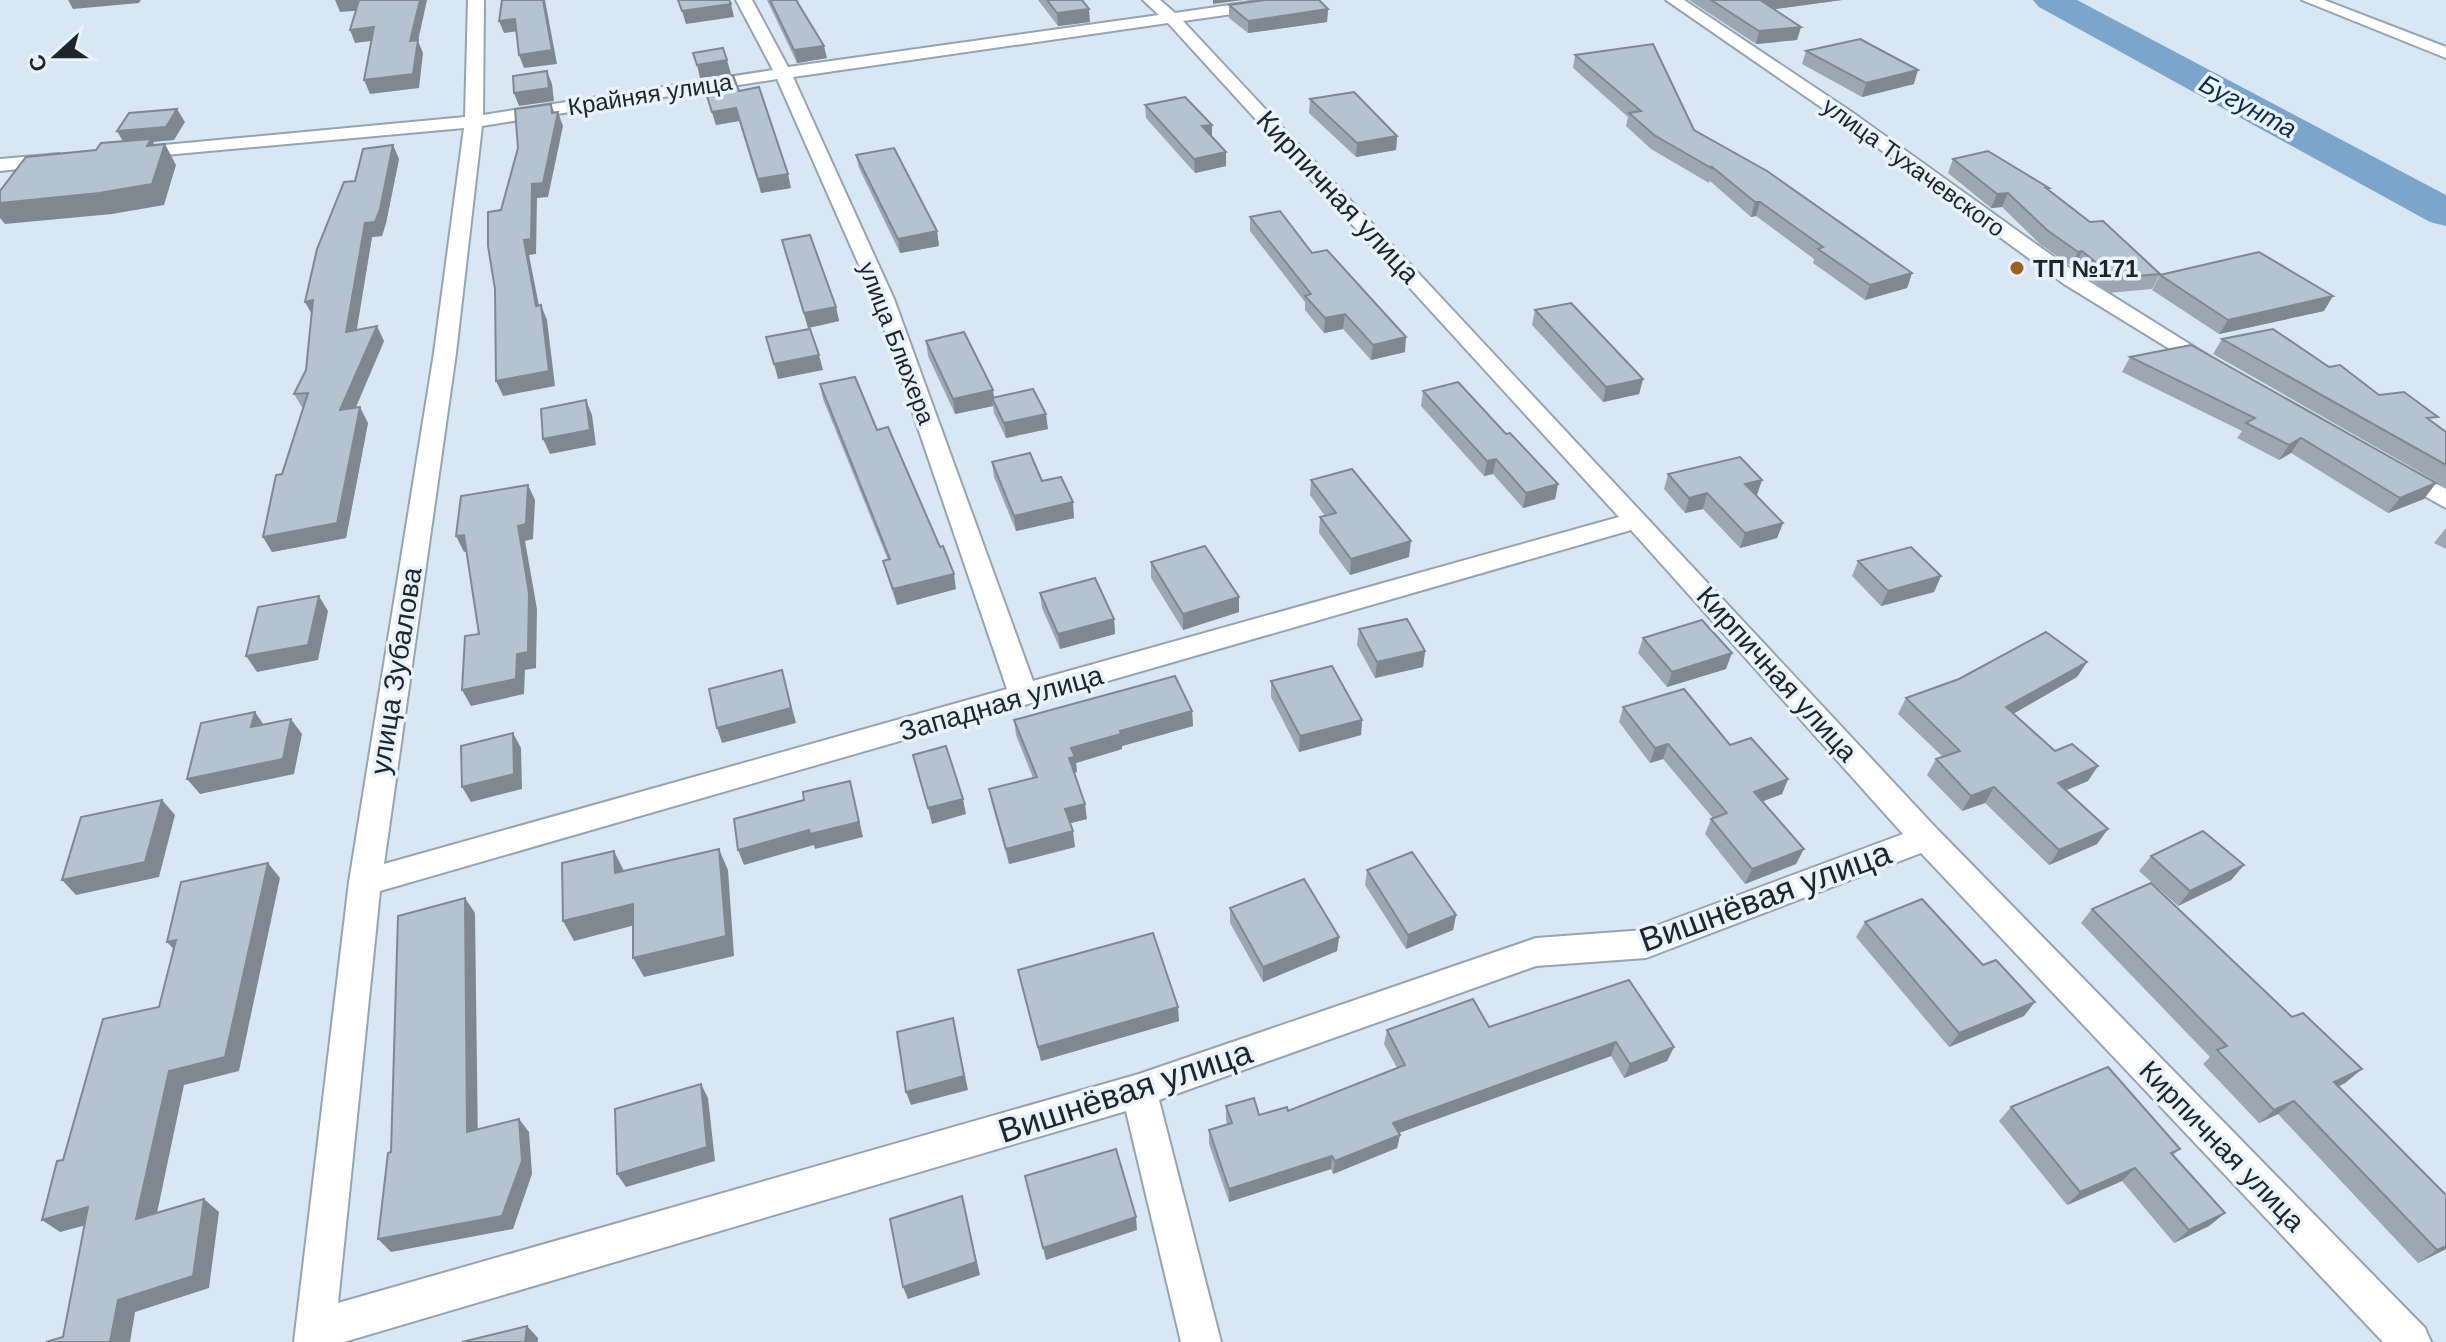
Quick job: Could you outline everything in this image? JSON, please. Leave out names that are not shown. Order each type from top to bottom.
[{"type":"street","name":"улица Зубалова","points":[[315,1336],[365,882],[445,353],[474,122],[476,0]]},
{"type":"street","name":"улица Блюхера","points":[[744,0],[783,73],[884,299],[1024,697]]},
{"type":"street","name":"Крайняя улица","points":[[111,155],[474,122],[1161,9],[1297,0]]},
{"type":"street","name":"улица Тухачевского","points":[[1674,0],[1848,117],[2110,307],[2232,375]]},
{"type":"street","points":[[2310,0],[2446,53]]},
{"type":"street","name":"Кирпичная улица","points":[[1161,9],[1637,520],[1926,838],[2411,1342]]},
{"type":"street","points":[[0,165],[79,158]]},
{"type":"street","points":[[2384,463],[2446,500]]},
{"type":"street","name":"Западная улица","points":[[365,882],[1024,697],[1637,520]]},
{"type":"street","name":"Вишнёвая улица","points":[[315,1336],[1139,1091],[1536,952],[1646,944],[1926,838]]},
{"type":"street","points":[[1139,1091],[1201,1342]]},
{"type":"building","points":[[359,0],[420,0],[410,41],[418,40],[413,74],[364,80],[374,27],[350,30]]},
{"type":"building","points":[[502,0],[543,0],[552,50],[519,55],[515,19],[499,21]]},
{"type":"building","points":[[678,0],[729,0],[731,4],[682,11]]},
{"type":"building","points":[[770,0],[796,0],[824,46],[794,50]]},
{"type":"building","points":[[1047,0],[1082,0],[1089,9],[1057,13]]},
{"type":"building","points":[[1265,0],[1319,0],[1328,9],[1248,21],[1229,5]]},
{"type":"building","points":[[1711,0],[1760,0],[1801,27],[1759,31]]},
{"type":"building","points":[[1860,39],[1918,70],[1866,83],[1806,51]]},
{"type":"building","points":[[1653,44],[1694,130],[1767,171],[1912,273],[1870,285],[1818,249],[1823,247],[1760,202],[1755,202],[1711,166],[1713,169],[1654,135],[1629,113],[1641,111],[1575,55]]},
{"type":"building","points":[[723,48],[727,60],[697,65],[693,53]]},
{"type":"building","points":[[547,71],[549,88],[514,93],[513,76]]},
{"type":"building","points":[[733,75],[739,91],[759,87],[788,174],[758,179],[736,108],[712,112],[702,80]]},
{"type":"building","points":[[1354,92],[1397,136],[1357,143],[1310,99]]},
{"type":"building","points":[[1185,97],[1212,125],[1202,126],[1226,152],[1194,159],[1145,105]]},
{"type":"building","points":[[551,104],[552,113],[558,112],[543,183],[532,184],[531,239],[524,240],[536,306],[541,305],[549,371],[496,381],[495,289],[488,246],[488,212],[501,210],[518,148],[515,109]]},
{"type":"building","points":[[177,109],[166,127],[117,131],[129,113]]},
{"type":"building","points":[[151,139],[147,146],[165,144],[152,184],[0,203],[0,191],[26,157],[96,150],[101,143]]},
{"type":"building","points":[[393,145],[380,209],[375,222],[365,223],[346,332],[377,326],[340,410],[360,407],[337,523],[263,537],[276,475],[282,474],[308,393],[294,394],[306,370],[313,300],[305,302],[317,249],[344,182],[355,181],[363,149]]},
{"type":"building","points":[[894,148],[937,231],[898,239],[856,155]]},
{"type":"building","points":[[1988,151],[2049,188],[2046,188],[2090,222],[2103,221],[2160,274],[2115,278],[2082,251],[2078,252],[2047,230],[2008,193],[1997,194],[1953,159]]},
{"type":"building","points":[[1280,211],[1312,253],[1327,250],[1406,337],[1373,345],[1345,314],[1325,318],[1305,296],[1311,294],[1250,217]]},
{"type":"building","points":[[810,235],[836,307],[804,313],[782,240]]},
{"type":"building","points":[[2259,252],[2333,296],[2228,320],[2160,275]]},
{"type":"building","points":[[1571,303],[1643,379],[1606,387],[1535,310]]},
{"type":"building","points":[[810,329],[819,355],[774,364],[766,337]]},
{"type":"building","points":[[2273,329],[2329,367],[2340,365],[2379,395],[2404,392],[2438,417],[2427,418],[2446,432],[2446,465],[2222,339]]},
{"type":"building","points":[[964,332],[993,390],[953,399],[926,341]]},
{"type":"building","points":[[2191,345],[2436,483],[2400,498],[2301,438],[2289,445],[2246,423],[2255,418],[2130,357]]},
{"type":"building","points":[[855,377],[877,430],[888,427],[954,574],[893,589],[883,561],[890,559],[820,384]]},
{"type":"building","points":[[1458,382],[1558,484],[1526,493],[1496,459],[1487,461],[1423,391]]},
{"type":"building","points":[[1033,389],[1046,414],[1004,423],[992,398]]},
{"type":"building","points":[[586,400],[590,430],[543,439],[541,409]]},
{"type":"building","points":[[1030,453],[1042,481],[1061,477],[1073,502],[1014,516],[992,462]]},
{"type":"building","points":[[1740,457],[1762,480],[1745,484],[1783,523],[1745,533],[1707,493],[1689,498],[1668,474]]},
{"type":"building","points":[[1352,469],[1411,541],[1351,559],[1320,517],[1336,513],[1311,480]]},
{"type":"building","points":[[528,485],[526,524],[518,526],[529,593],[528,652],[517,654],[516,679],[462,690],[465,636],[479,634],[464,535],[456,536],[461,496]]},
{"type":"building","points":[[1205,546],[1239,597],[1183,614],[1151,562]]},
{"type":"building","points":[[1911,547],[1941,576],[1888,591],[1858,561]]},
{"type":"building","points":[[1095,578],[1114,619],[1058,634],[1040,593]]},
{"type":"building","points":[[319,596],[308,645],[246,656],[258,607]]},
{"type":"building","points":[[1407,619],[1425,651],[1377,662],[1359,629]]},
{"type":"building","points":[[1702,620],[1732,653],[1672,672],[1643,638]]},
{"type":"building","points":[[2046,632],[2087,662],[2006,707],[2055,751],[2072,744],[2098,766],[2058,783],[2108,829],[2059,850],[1994,787],[1971,796],[1936,759],[1960,751],[1906,698],[1959,679]]},
{"type":"building","points":[[1332,666],[1362,720],[1300,736],[1271,681]]},
{"type":"building","points":[[782,670],[791,708],[717,728],[709,689]]},
{"type":"building","points":[[1175,676],[1192,711],[1071,748],[1075,757],[1069,758],[1085,804],[1065,809],[1073,831],[1006,849],[989,789],[1037,777],[1014,720]]},
{"type":"building","points":[[1684,689],[1730,745],[1751,738],[1788,779],[1754,792],[1804,849],[1752,869],[1711,819],[1727,813],[1668,744],[1655,748],[1623,707]]},
{"type":"building","points":[[255,712],[251,727],[291,719],[283,759],[187,779],[201,723]]},
{"type":"building","points":[[513,733],[514,774],[462,787],[461,746]]},
{"type":"building","points":[[946,746],[963,799],[928,808],[913,755]]},
{"type":"building","points":[[850,781],[859,822],[810,834],[809,830],[738,850],[734,819],[804,800],[803,792]]},
{"type":"building","points":[[162,800],[145,862],[62,880],[81,817]]},
{"type":"building","points":[[2203,831],[2244,865],[2190,891],[2151,856]]},
{"type":"building","points":[[719,849],[726,936],[633,958],[633,904],[563,921],[562,863],[614,851],[615,873]]},
{"type":"building","points":[[1412,852],[1456,915],[1408,935],[1367,870]]},
{"type":"building","points":[[268,863],[225,1057],[169,1071],[136,1219],[204,1199],[193,1276],[118,1300],[110,1342],[46,1342],[63,1337],[88,1207],[42,1220],[57,1161],[63,1160],[103,1019],[159,1007],[176,940],[167,942],[181,882]]},
{"type":"building","points":[[1304,879],[1339,937],[1263,967],[1230,908]]},
{"type":"building","points":[[2151,883],[2292,1017],[2303,1013],[2362,1069],[2334,1082],[2446,1195],[2446,1246],[2437,1250],[2294,1101],[2274,1110],[2217,1050],[2227,1046],[2092,909]]},
{"type":"building","points":[[465,898],[467,1132],[519,1119],[522,1161],[502,1216],[378,1239],[388,1153],[391,1152],[398,916]]},
{"type":"building","points":[[1922,899],[1983,965],[1996,960],[2035,1002],[1959,1033],[1865,922]]},
{"type":"building","points":[[1153,933],[1178,1007],[1038,1047],[1018,970]]},
{"type":"building","points":[[1629,980],[1674,1047],[1630,1064],[1616,1042],[1393,1123],[1400,1135],[1335,1161],[1332,1156],[1229,1189],[1209,1130],[1232,1123],[1226,1106],[1254,1098],[1259,1115],[1287,1107],[1288,1111],[1405,1065],[1387,1030],[1473,999],[1489,1027]]},
{"type":"building","points":[[953,1018],[964,1076],[906,1092],[897,1032]]},
{"type":"building","points":[[2108,1067],[2180,1149],[2171,1153],[2225,1213],[2189,1230],[2135,1168],[2080,1192],[2011,1107]]},
{"type":"building","points":[[701,1084],[707,1147],[617,1174],[615,1109]]},
{"type":"building","points":[[1116,1149],[1136,1217],[1043,1248],[1025,1176]]},
{"type":"building","points":[[962,1196],[976,1262],[903,1287],[890,1219]]},
{"type":"building","points":[[527,1326],[525,1342],[462,1342]]},
{"type":"waterway","name":"Бугунта","points":[[2051,0],[2446,213]]},
{"type":"place","name":"ТП №171","points":[[2017,268]]}]
